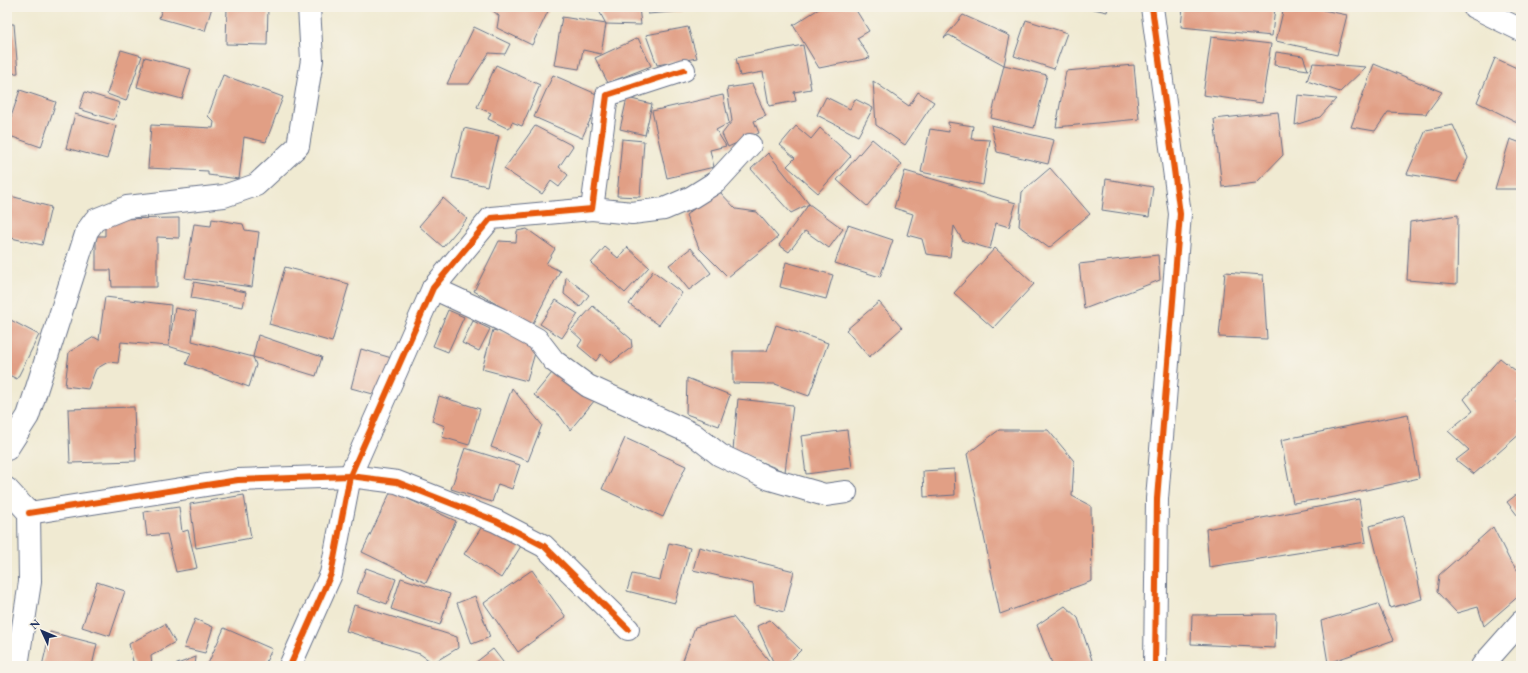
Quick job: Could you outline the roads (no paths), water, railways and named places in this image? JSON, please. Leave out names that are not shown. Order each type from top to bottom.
[{"type":"street","points":[[7,449],[28,416],[87,231],[95,220],[127,207],[224,196],[256,185],[298,146],[312,60],[309,7]]},
{"type":"street","points":[[1152,7],[1180,214],[1157,499],[1155,666]]},
{"type":"street","points":[[1474,7],[1521,30]]},
{"type":"street","points":[[592,209],[607,95],[684,70]]},
{"type":"street","points":[[290,666],[332,574],[350,476],[433,288],[491,218],[592,209],[632,213],[664,210],[692,197],[716,182],[750,145]]},
{"type":"street","points":[[433,288],[500,319],[537,339],[554,361],[588,386],[693,434],[720,455],[770,479],[825,495],[846,492]]},
{"type":"street","points":[[29,513],[238,480],[350,476],[397,482],[496,521],[544,546],[628,629]]},
{"type":"street","points":[[7,489],[29,513],[30,582],[17,666]]},
{"type":"street","points":[[1482,666],[1521,622]]}]
